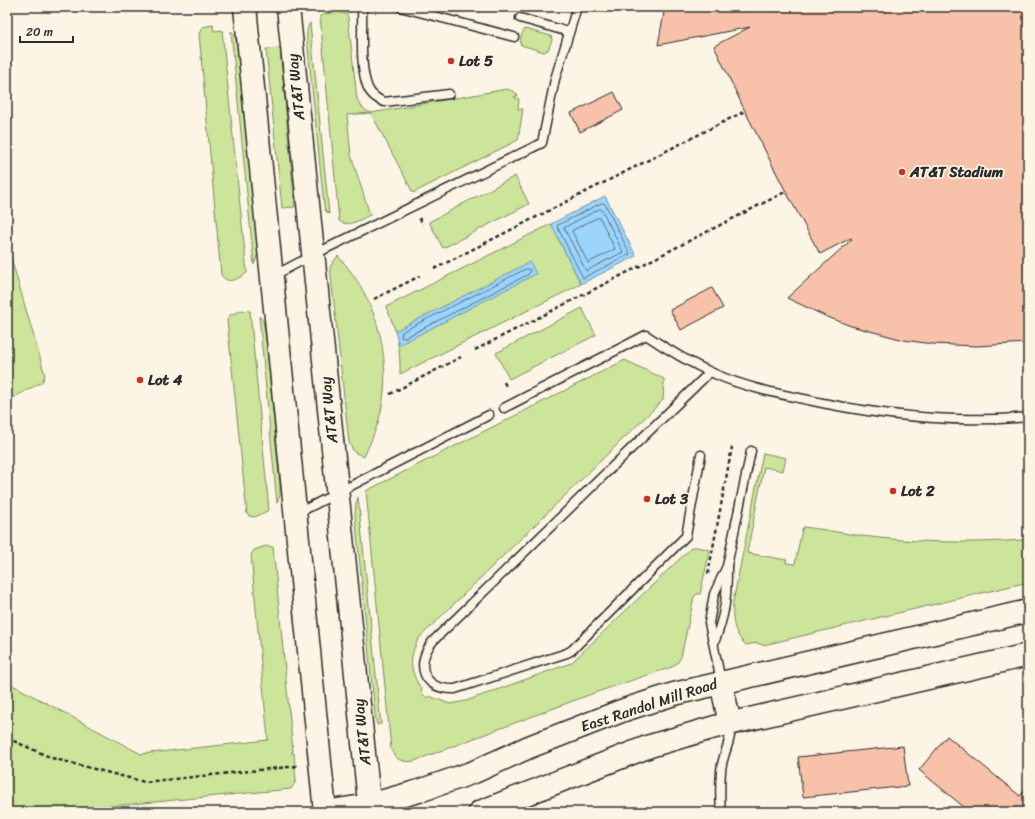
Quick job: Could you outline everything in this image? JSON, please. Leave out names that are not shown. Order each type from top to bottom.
[{"type":"main road","points":[[246,7],[325,812]]},
{"type":"main road","name":"AT&T Way","points":[[288,7],[370,808]]},
{"type":"main road","name":"East Randol Mill Road","points":[[325,812],[370,808],[474,772],[529,747],[624,710],[674,694],[1028,611]]},
{"type":"main road","points":[[480,812],[650,746],[731,728],[1028,655]]},
{"type":"main road","points":[[721,682],[731,728]]},
{"type":"lane","points":[[362,7],[364,71],[368,89],[376,99],[384,102],[449,94]]},
{"type":"lane","points":[[400,7],[514,37]]},
{"type":"lane","points":[[272,277],[313,255],[542,143],[554,79],[578,7]]},
{"type":"lane","points":[[520,18],[569,32]]},
{"type":"lane","points":[[504,408],[646,335],[677,356],[735,382],[758,389],[844,408],[923,418],[1005,419],[1028,417]]},
{"type":"lane","points":[[701,455],[686,536],[572,650],[455,689],[436,687],[430,682],[426,677],[423,664],[424,656],[432,641],[710,372]]},
{"type":"lane","points":[[296,514],[489,415]]},
{"type":"lane","points":[[714,644],[722,623],[727,595],[727,566],[751,451]]},
{"type":"lane","points":[[721,682],[709,623],[714,594],[727,566]]},
{"type":"lane","points":[[721,812],[721,770],[731,728]]},
{"type":"path","points":[[434,269],[745,111]]},
{"type":"path","points":[[475,350],[786,192]]},
{"type":"path","points":[[418,215],[423,224]]},
{"type":"path","points":[[374,300],[420,276]]},
{"type":"path","points":[[390,394],[461,358]]},
{"type":"path","points":[[504,382],[506,386]]},
{"type":"path","points":[[706,581],[732,447]]},
{"type":"path","points":[[7,738],[52,758],[145,782],[297,766]]},
{"type":"green space","points":[[338,12],[346,14],[348,17],[357,99],[362,108],[371,113],[347,115],[351,155],[370,215],[347,224],[339,221],[320,16]]},
{"type":"green space","points":[[310,23],[329,214],[325,210],[324,206],[307,42],[307,32]]},
{"type":"green space","points":[[213,25],[214,31],[222,30],[247,273],[230,281],[221,275],[199,34],[202,27]]},
{"type":"green space","points":[[525,29],[551,36],[552,40],[548,50],[544,52],[521,45],[521,37]]},
{"type":"green space","points":[[231,31],[235,36],[237,43],[258,253],[254,265]]},
{"type":"green space","points":[[280,48],[295,207],[282,208],[266,49]]},
{"type":"green space","points":[[507,89],[515,92],[518,96],[515,96],[515,98],[519,99],[518,109],[523,109],[518,140],[413,193],[371,113]]},
{"type":"green space","points":[[515,176],[529,204],[443,248],[429,222]]},
{"type":"green space","points":[[551,224],[581,284],[400,374],[400,356],[397,339],[393,323],[386,307]]},
{"type":"green space","points":[[7,244],[45,375],[42,382],[7,401]]},
{"type":"green space","points":[[338,256],[352,273],[364,292],[380,334],[384,356],[385,379],[383,401],[378,423],[364,457],[354,452],[349,443],[330,267]]},
{"type":"green space","points":[[582,308],[596,335],[509,379],[496,353]]},
{"type":"green space","points":[[242,310],[250,311],[269,510],[255,517],[247,514],[227,320],[230,315]]},
{"type":"green space","points":[[259,316],[263,321],[266,338],[280,486],[280,495],[277,503]]},
{"type":"green space","points":[[625,360],[664,379],[663,400],[420,637],[413,651],[412,670],[422,690],[421,692],[427,698],[429,696],[450,704],[466,701],[571,663],[692,547],[697,547],[710,550],[700,594],[697,594],[694,597],[681,657],[672,667],[594,693],[414,761],[406,762],[400,760],[395,756],[391,749],[366,491]]},
{"type":"green space","points":[[763,453],[786,458],[783,471],[764,467],[747,553],[787,560],[786,563],[795,564],[802,529],[804,527],[871,537],[916,541],[988,542],[1024,540],[1025,543],[1028,542],[1028,582],[768,644],[763,645],[757,643],[746,645],[738,636],[734,625],[733,602]]},
{"type":"green space","points":[[358,497],[381,724],[377,725],[355,515]]},
{"type":"green space","points":[[266,546],[273,547],[293,751],[291,753],[294,753],[296,781],[291,789],[48,812],[7,812],[7,682],[141,754],[268,740],[251,555],[254,550]]},
{"type":"water","points":[[605,196],[636,256],[581,284],[551,224]]},
{"type":"water","points":[[530,262],[536,274],[399,345],[395,331]]},
{"type":"building","name":"AT&T Stadium","points":[[665,7],[1028,7],[1028,343],[976,346],[932,344],[904,340],[851,326],[825,316],[787,298],[852,239],[851,238],[820,254],[745,111],[714,46],[750,27],[658,45]]},
{"type":"building","points":[[614,92],[623,110],[580,132],[571,113]]},
{"type":"building","points":[[712,288],[723,308],[681,330],[670,310]]},
{"type":"building","points":[[947,736],[1020,796],[1028,786],[1028,812],[970,812],[919,770]]},
{"type":"building","points":[[903,746],[908,786],[803,797],[798,757]]},
{"type":"place","name":"Lot 5","points":[[451,61]]},
{"type":"place","name":"AT&T Stadium","points":[[902,172]]},
{"type":"place","name":"Lot 4","points":[[140,380]]},
{"type":"place","name":"Lot 2","points":[[893,491]]},
{"type":"place","name":"Lot 3","points":[[647,499]]}]
